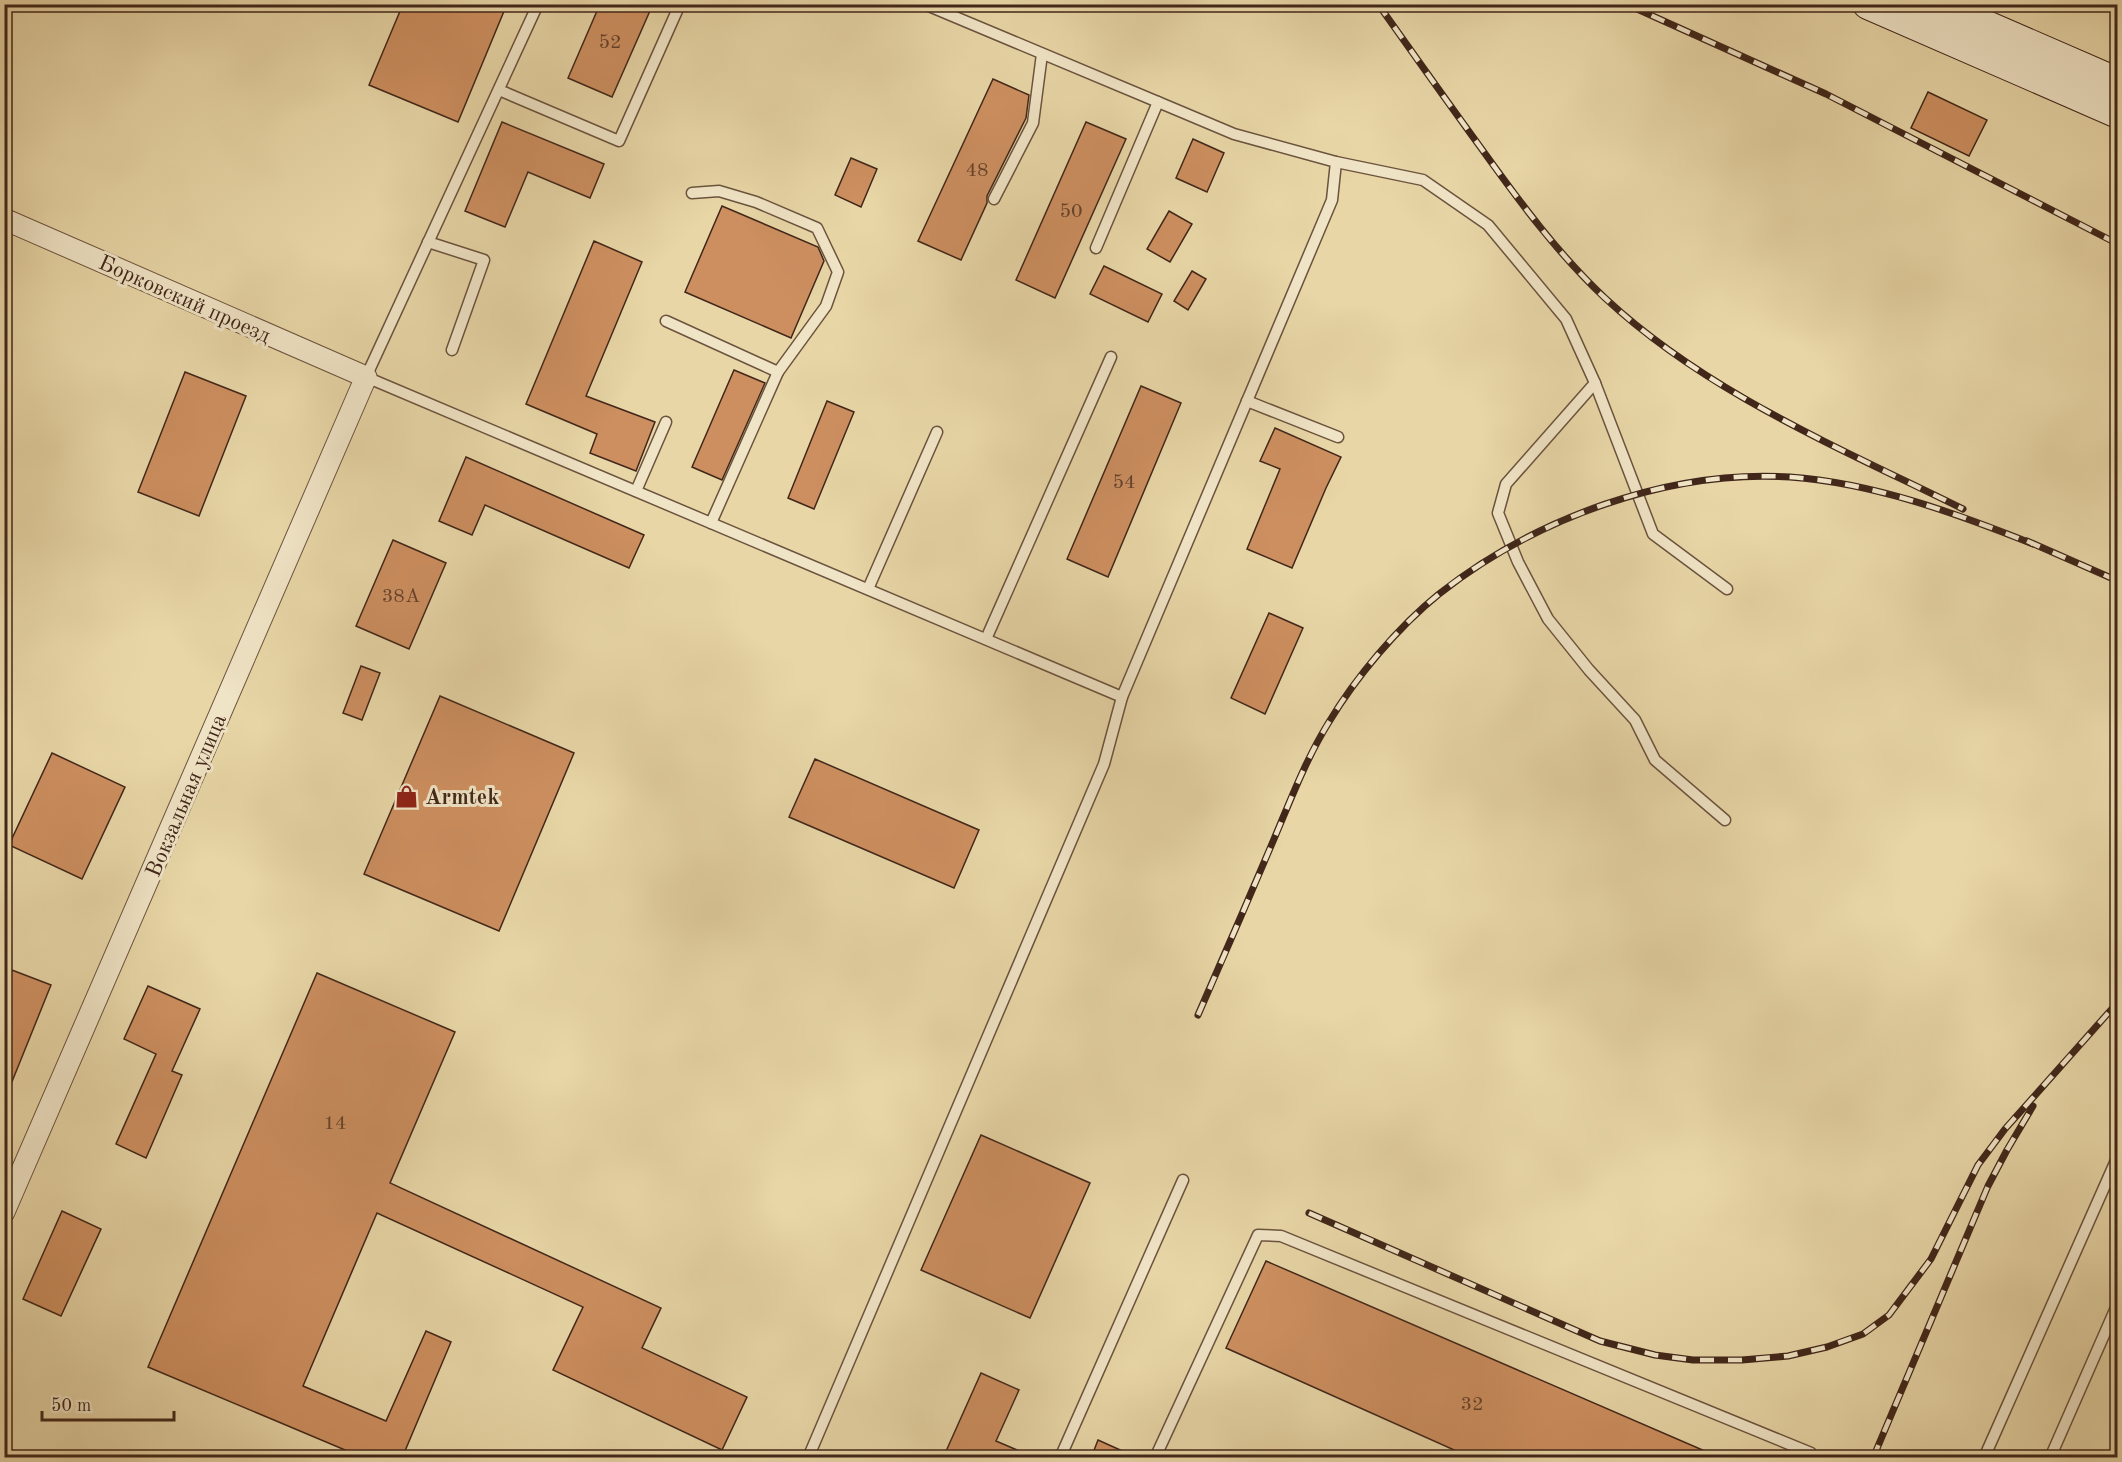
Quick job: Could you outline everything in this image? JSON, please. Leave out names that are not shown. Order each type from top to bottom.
[{"type":"main road","points":[[1868,4],[2118,113]]},
{"type":"main road","points":[[1936,4],[2118,83]]},
{"type":"street","name":"Борковский проезд","points":[[4,219],[366,377]]},
{"type":"street","name":"Вокзальная улица","points":[[4,1212],[366,377]]},
{"type":"lane","points":[[538,4],[366,377],[1122,697]]},
{"type":"lane","points":[[499,90],[619,141],[680,4]]},
{"type":"lane","points":[[924,4],[1234,134],[1336,162],[1423,180],[1488,225],[1566,319],[1595,383],[1653,534],[1727,589]]},
{"type":"lane","points":[[994,199],[1033,123],[1042,54]]},
{"type":"lane","points":[[1096,248],[1158,102]]},
{"type":"lane","points":[[808,1458],[1104,764],[1122,697],[1332,200],[1336,162]]},
{"type":"lane","points":[[692,194],[719,191],[756,202],[817,228],[838,272],[826,306],[778,372],[711,523]]},
{"type":"lane","points":[[428,242],[484,260],[452,350]]},
{"type":"lane","points":[[666,321],[778,372]]},
{"type":"lane","points":[[986,639],[1111,357]]},
{"type":"lane","points":[[1595,383],[1506,484],[1498,513],[1518,562],[1548,619],[1589,670],[1635,720],[1655,760],[1725,820]]},
{"type":"lane","points":[[1247,401],[1338,437]]},
{"type":"lane","points":[[636,491],[666,422]]},
{"type":"lane","points":[[868,589],[937,432]]},
{"type":"lane","points":[[1984,1458],[2118,1156]]},
{"type":"lane","points":[[1060,1458],[1183,1180]]},
{"type":"lane","points":[[1155,1458],[1258,1236],[1281,1236],[1811,1453]]},
{"type":"lane","points":[[2050,1458],[2118,1303]]},
{"type":"building","points":[[403,4],[507,4],[458,122],[369,85]]},
{"type":"building","points":[[600,4],[653,4],[612,97],[568,78]]},
{"type":"building","points":[[993,79],[1029,95],[1026,118],[987,196],[987,203],[961,260],[918,241]]},
{"type":"building","points":[[1928,92],[1987,120],[1969,156],[1911,128]]},
{"type":"building","points":[[502,122],[604,164],[590,198],[528,172],[505,227],[465,211]]},
{"type":"building","points":[[1086,122],[1126,139],[1055,298],[1016,280]]},
{"type":"building","points":[[1193,139],[1224,153],[1207,192],[1176,178]]},
{"type":"building","points":[[851,158],[877,169],[861,207],[835,195]]},
{"type":"building","points":[[722,206],[818,247],[824,261],[791,338],[685,292]]},
{"type":"building","points":[[1169,211],[1192,224],[1170,262],[1147,249]]},
{"type":"building","points":[[594,241],[642,262],[586,396],[655,422],[636,471],[590,453],[597,434],[526,404]]},
{"type":"building","points":[[1104,266],[1162,294],[1148,322],[1090,294]]},
{"type":"building","points":[[1192,271],[1206,279],[1188,310],[1174,301]]},
{"type":"building","points":[[734,370],[765,383],[722,480],[692,467]]},
{"type":"building","points":[[185,372],[246,396],[199,516],[138,492]]},
{"type":"building","points":[[1141,386],[1181,403],[1108,577],[1067,559]]},
{"type":"building","points":[[827,401],[854,412],[814,509],[788,498]]},
{"type":"building","points":[[1275,428],[1341,457],[1292,568],[1247,549],[1280,469],[1260,461]]},
{"type":"building","points":[[466,457],[644,535],[629,568],[485,505],[472,535],[439,521]]},
{"type":"building","points":[[393,540],[446,563],[409,649],[356,626]]},
{"type":"building","points":[[1269,613],[1303,628],[1265,714],[1231,698]]},
{"type":"building","points":[[361,666],[380,673],[362,720],[343,713]]},
{"type":"building","points":[[440,696],[574,753],[499,931],[364,874]]},
{"type":"building","points":[[52,753],[125,787],[82,879],[9,845]]},
{"type":"building","points":[[815,759],[979,830],[954,888],[789,817]]},
{"type":"building","points":[[4,967],[51,985],[5,1099],[4,1099]]},
{"type":"building","points":[[317,973],[455,1032],[390,1183],[661,1308],[642,1348],[747,1397],[722,1450],[553,1370],[583,1307],[377,1213],[303,1386],[386,1421],[426,1331],[451,1342],[402,1458],[364,1458],[148,1367]]},
{"type":"building","points":[[148,986],[200,1009],[172,1071],[182,1075],[146,1158],[116,1144],[156,1054],[124,1039]]},
{"type":"building","points":[[981,1135],[1090,1183],[1030,1318],[921,1270]]},
{"type":"building","points":[[62,1211],[101,1229],[61,1316],[23,1299]]},
{"type":"building","points":[[1266,1261],[1721,1458],[1472,1458],[1226,1348]]},
{"type":"building","points":[[981,1373],[1019,1390],[996,1441],[1036,1458],[943,1458]]},
{"type":"building","points":[[1098,1440],[1138,1458],[1091,1458]]},
{"type":"railway","points":[[1378,4],[1525,207],[1555,245],[1605,298],[1645,332],[1731,390],[1776,416],[1963,509]]},
{"type":"railway","points":[[1626,4],[1826,94],[2118,244]]},
{"type":"railway","points":[[1198,1015],[1299,779],[1313,750],[1340,705],[1393,637],[1424,607],[1476,567],[1517,543],[1604,504],[1650,491],[1697,481],[1744,477],[1790,477],[1821,480],[1914,501],[2033,544]]},
{"type":"railway","points":[[2027,541],[2118,581]]},
{"type":"railway","points":[[1309,1213],[1600,1341],[1655,1355],[1693,1360],[1742,1360],[1788,1356],[1827,1347],[1863,1334],[1889,1315],[1931,1259],[1978,1165],[2005,1129],[2118,1002]]},
{"type":"railway","points":[[1873,1458],[1988,1186],[2033,1106]]},
{"type":"place","name":"Armtek","points":[[407,796]]}]
